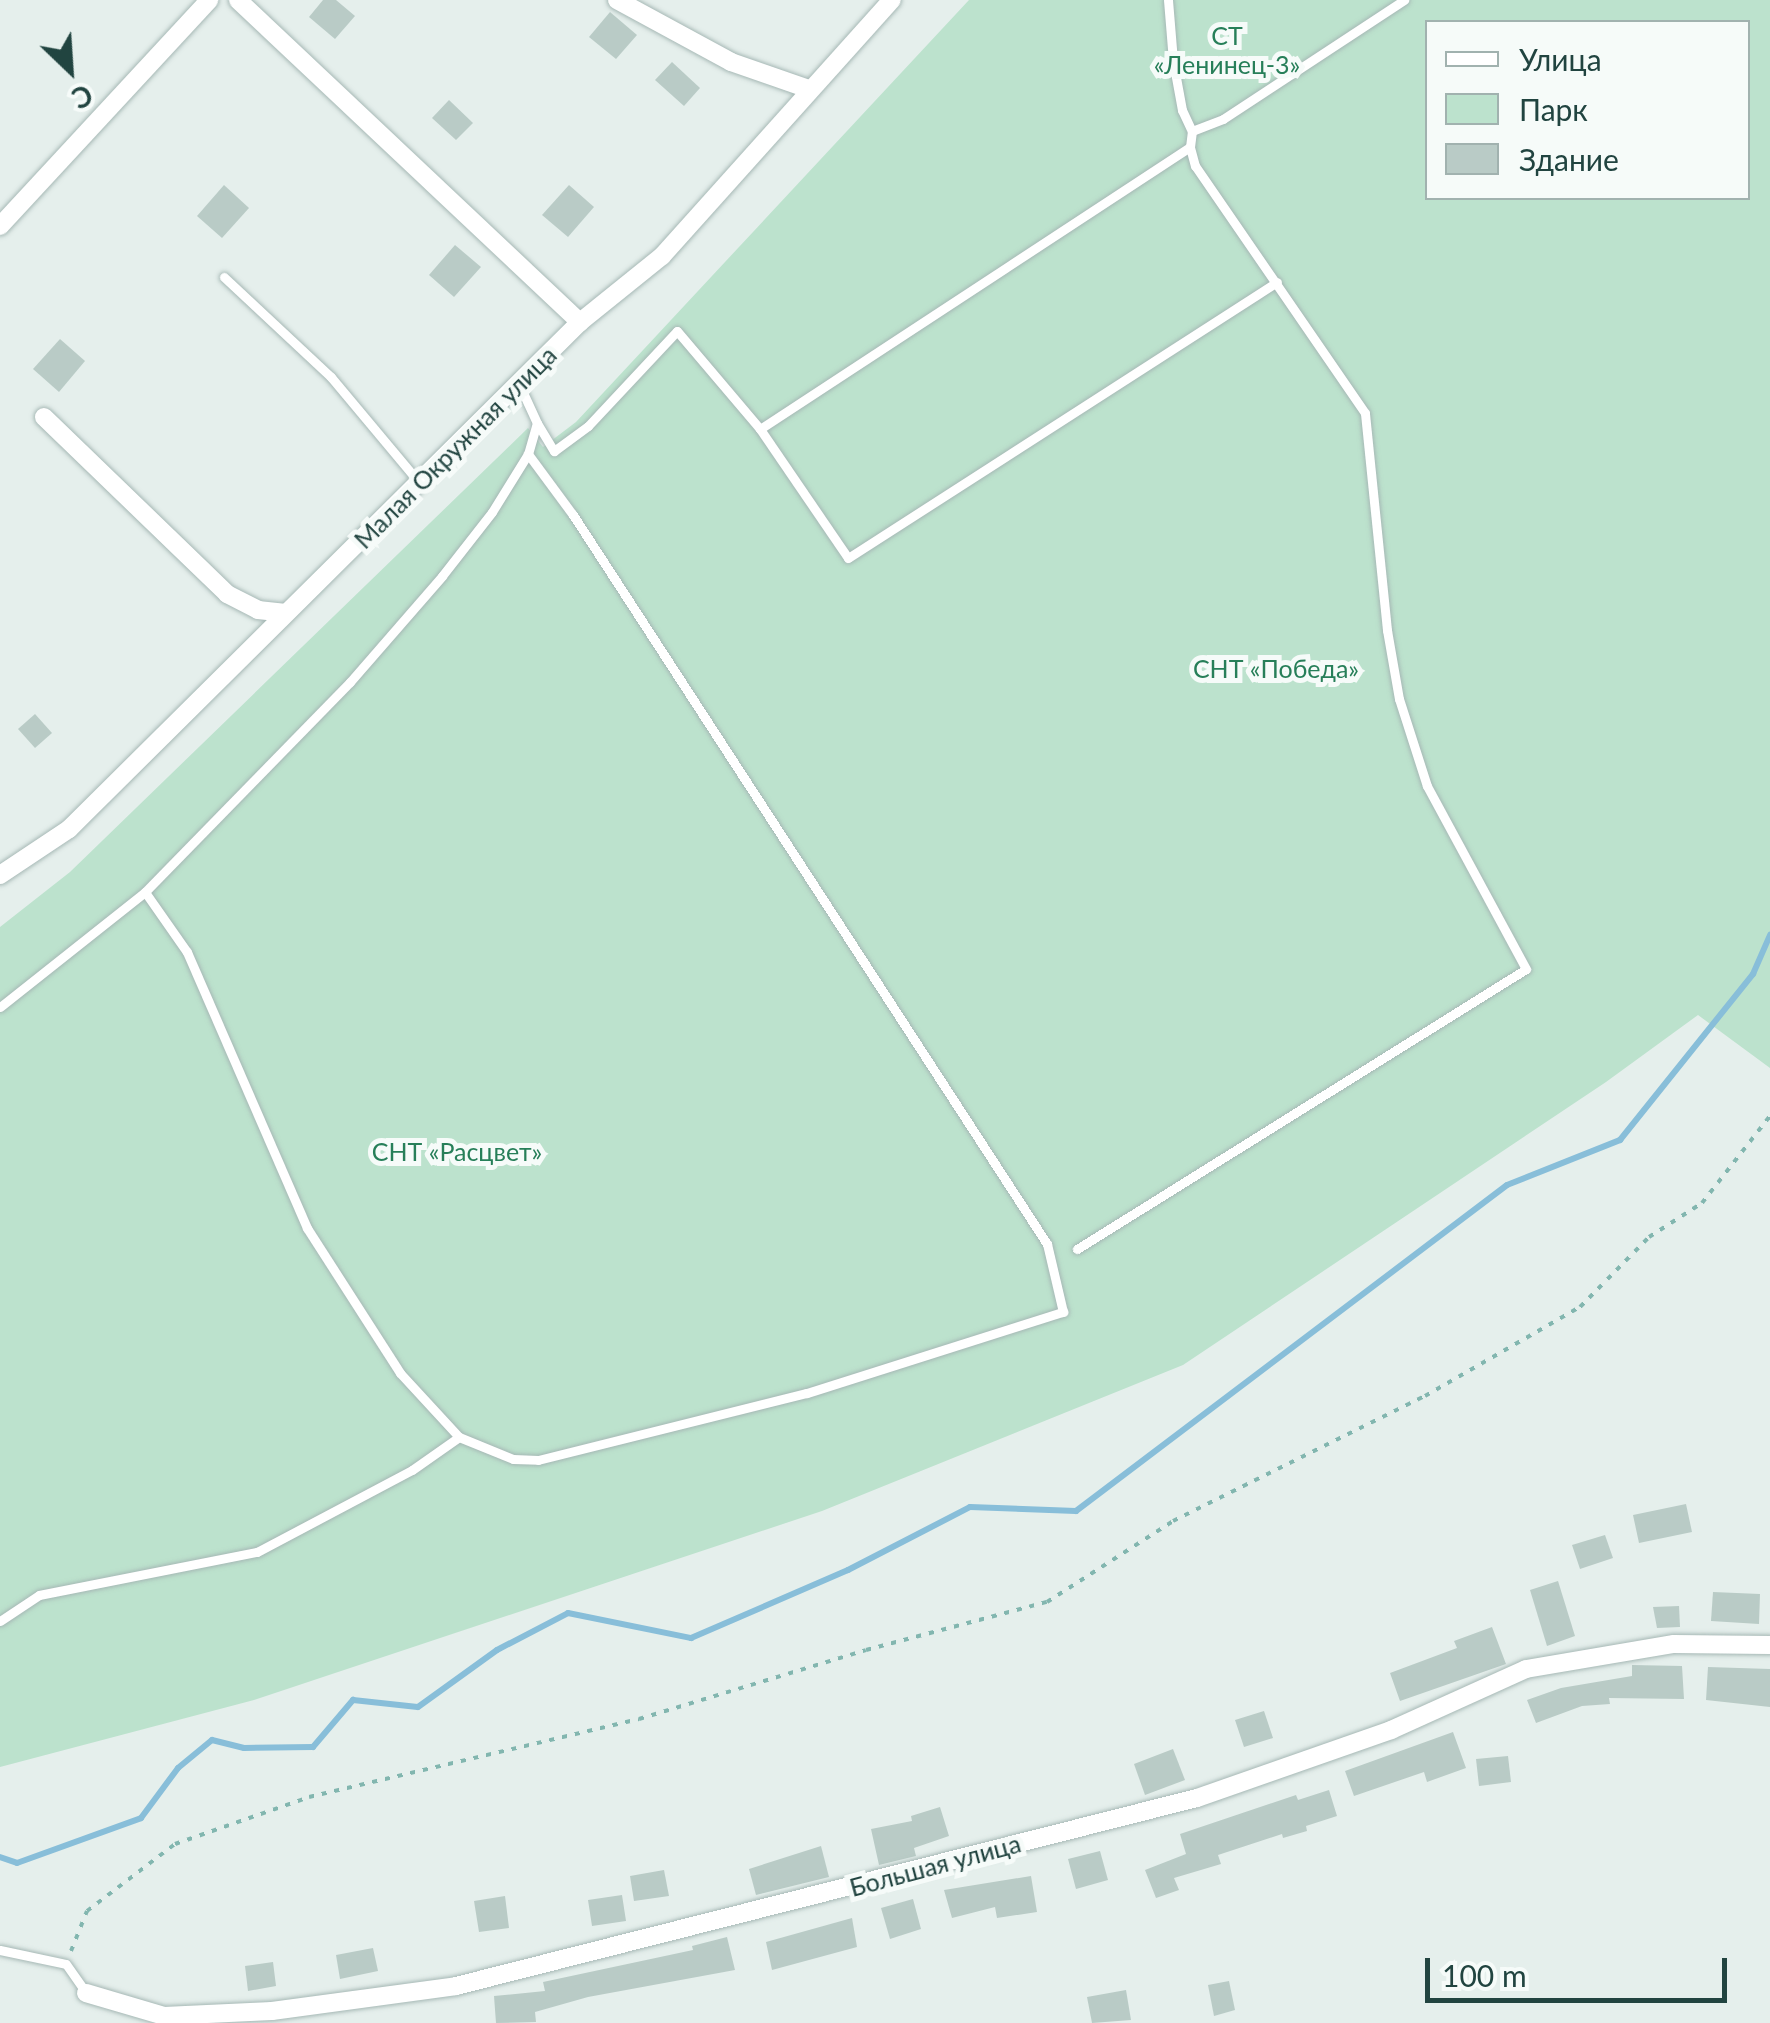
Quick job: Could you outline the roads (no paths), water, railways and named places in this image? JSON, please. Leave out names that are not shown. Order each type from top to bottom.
[{"type":"street","points":[[0,226],[209,0]]},
{"type":"street","points":[[238,0],[580,322]]},
{"type":"street","points":[[617,0],[731,62],[809,89]]},
{"type":"street","name":"Малая Окружная улица","points":[[0,875],[69,829],[520,386],[580,322],[662,256],[892,0]]},
{"type":"street","points":[[44,417],[227,594],[258,610],[286,613]]},
{"type":"street","name":"Большая улица","points":[[86,1993],[164,2016],[272,2011],[456,1986],[1197,1798],[1391,1730],[1526,1670],[1674,1644],[1770,1645]]},
{"type":"lane","points":[[1077,1249],[1526,968],[1426,786],[1399,699],[1387,630],[1365,413],[1195,166],[1190,148],[1192,131],[1182,110],[1173,61],[1168,0]]},
{"type":"lane","points":[[1192,131],[1224,119],[1404,0]]},
{"type":"lane","points":[[760,429],[1190,148]]},
{"type":"lane","points":[[224,278],[331,378],[420,483]]},
{"type":"lane","points":[[520,386],[554,452],[588,426],[677,330],[760,429],[848,558],[1277,282]]},
{"type":"lane","points":[[0,1007],[145,892],[350,682],[492,512],[528,454],[537,423]]},
{"type":"lane","points":[[145,892],[187,952],[307,1228],[400,1373],[459,1438],[513,1459],[538,1460],[807,1394],[1063,1312],[1047,1244],[573,515],[528,454]]},
{"type":"lane","points":[[0,1621],[39,1596],[257,1552],[412,1470],[459,1438]]},
{"type":"lane","points":[[0,1950],[66,1964],[86,1993]]},
{"type":"waterway","points":[[0,1857],[17,1863],[141,1818],[178,1768],[212,1740],[244,1748],[313,1747],[353,1700],[418,1707],[497,1650],[568,1613],[691,1638],[848,1570],[970,1507],[1076,1511],[1507,1185],[1620,1140],[1753,974],[1770,935]]},
{"type":"park label","name":"СТ «Ленинец-3»","points":[[1227,50]]},
{"type":"park label","name":"СНТ «Победа»","points":[[1276,668]]},
{"type":"park label","name":"СНТ «Расцвет»","points":[[457,1151]]}]
